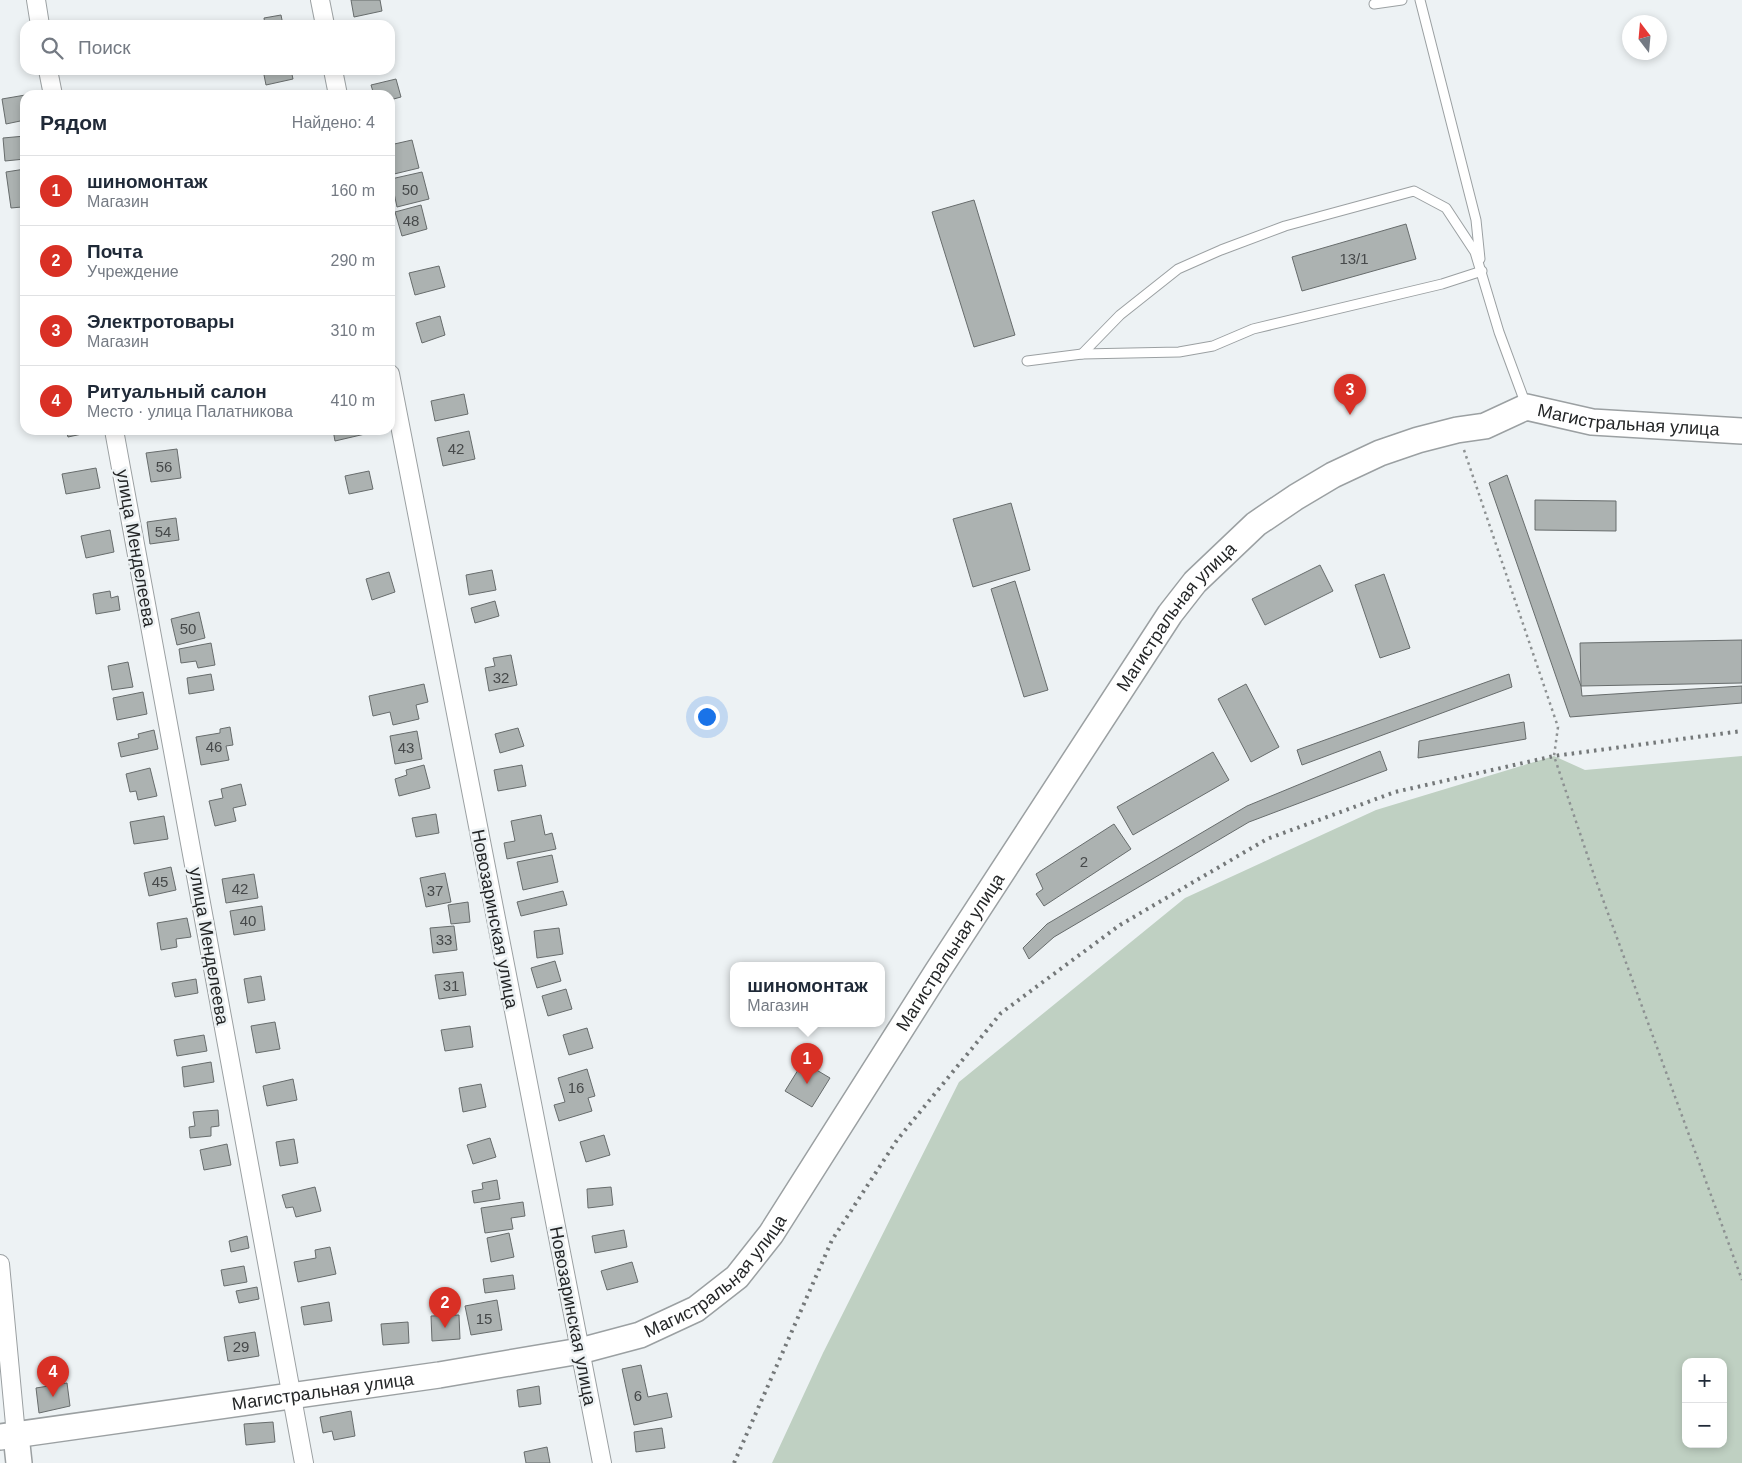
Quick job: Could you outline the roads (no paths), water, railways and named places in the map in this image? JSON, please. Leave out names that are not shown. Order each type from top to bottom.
[{"type":"main road","name":"Магистральная улица","points":[[8,1436],[106,1421],[292,1397],[580,1351],[640,1335],[696,1310],[737,1277],[776,1227],[1135,664],[1170,614],[1195,582],[1256,524],[1333,475],[1380,453],[1457,430],[1485,426],[1526,406],[1592,422],[1742,431]]},
{"type":"main road","points":[[8,1436],[19,1463]]},
{"type":"street","points":[[36,0],[39,20]]},
{"type":"street","points":[[320,0],[324,20]]},
{"type":"street","points":[[49,75],[52,90]]},
{"type":"street","points":[[335,75],[337,90]]},
{"type":"street","name":"Новозаринская улица","points":[[395,401],[602,1463]]},
{"type":"street","name":"улица Менделеева","points":[[115,435],[304,1463]]},
{"type":"street","points":[[0,1264],[8,1436]]},
{"type":"lane","points":[[1374,4],[1402,0]]},
{"type":"lane","points":[[1420,0],[1476,220],[1482,271]]},
{"type":"lane","points":[[1082,354],[1120,315],[1178,269],[1284,226],[1414,191],[1446,208],[1475,252],[1499,332],[1526,406]]},
{"type":"lane","points":[[1027,361],[1082,354],[1179,352],[1213,346],[1253,329],[1442,284],[1482,271]]},
{"type":"railway","points":[[734,1463],[832,1240],[897,1140],[1001,1013],[1120,925],[1267,839],[1395,792],[1554,756],[1742,731]]},
{"type":"place","name":"Электротовары","points":[[1350,415]]},
{"type":"place","name":"шиномонтаж","points":[[807,1084]]},
{"type":"place","name":"Почта","points":[[445,1328]]},
{"type":"place","name":"Ритуальный салон","points":[[53,1397]]}]
